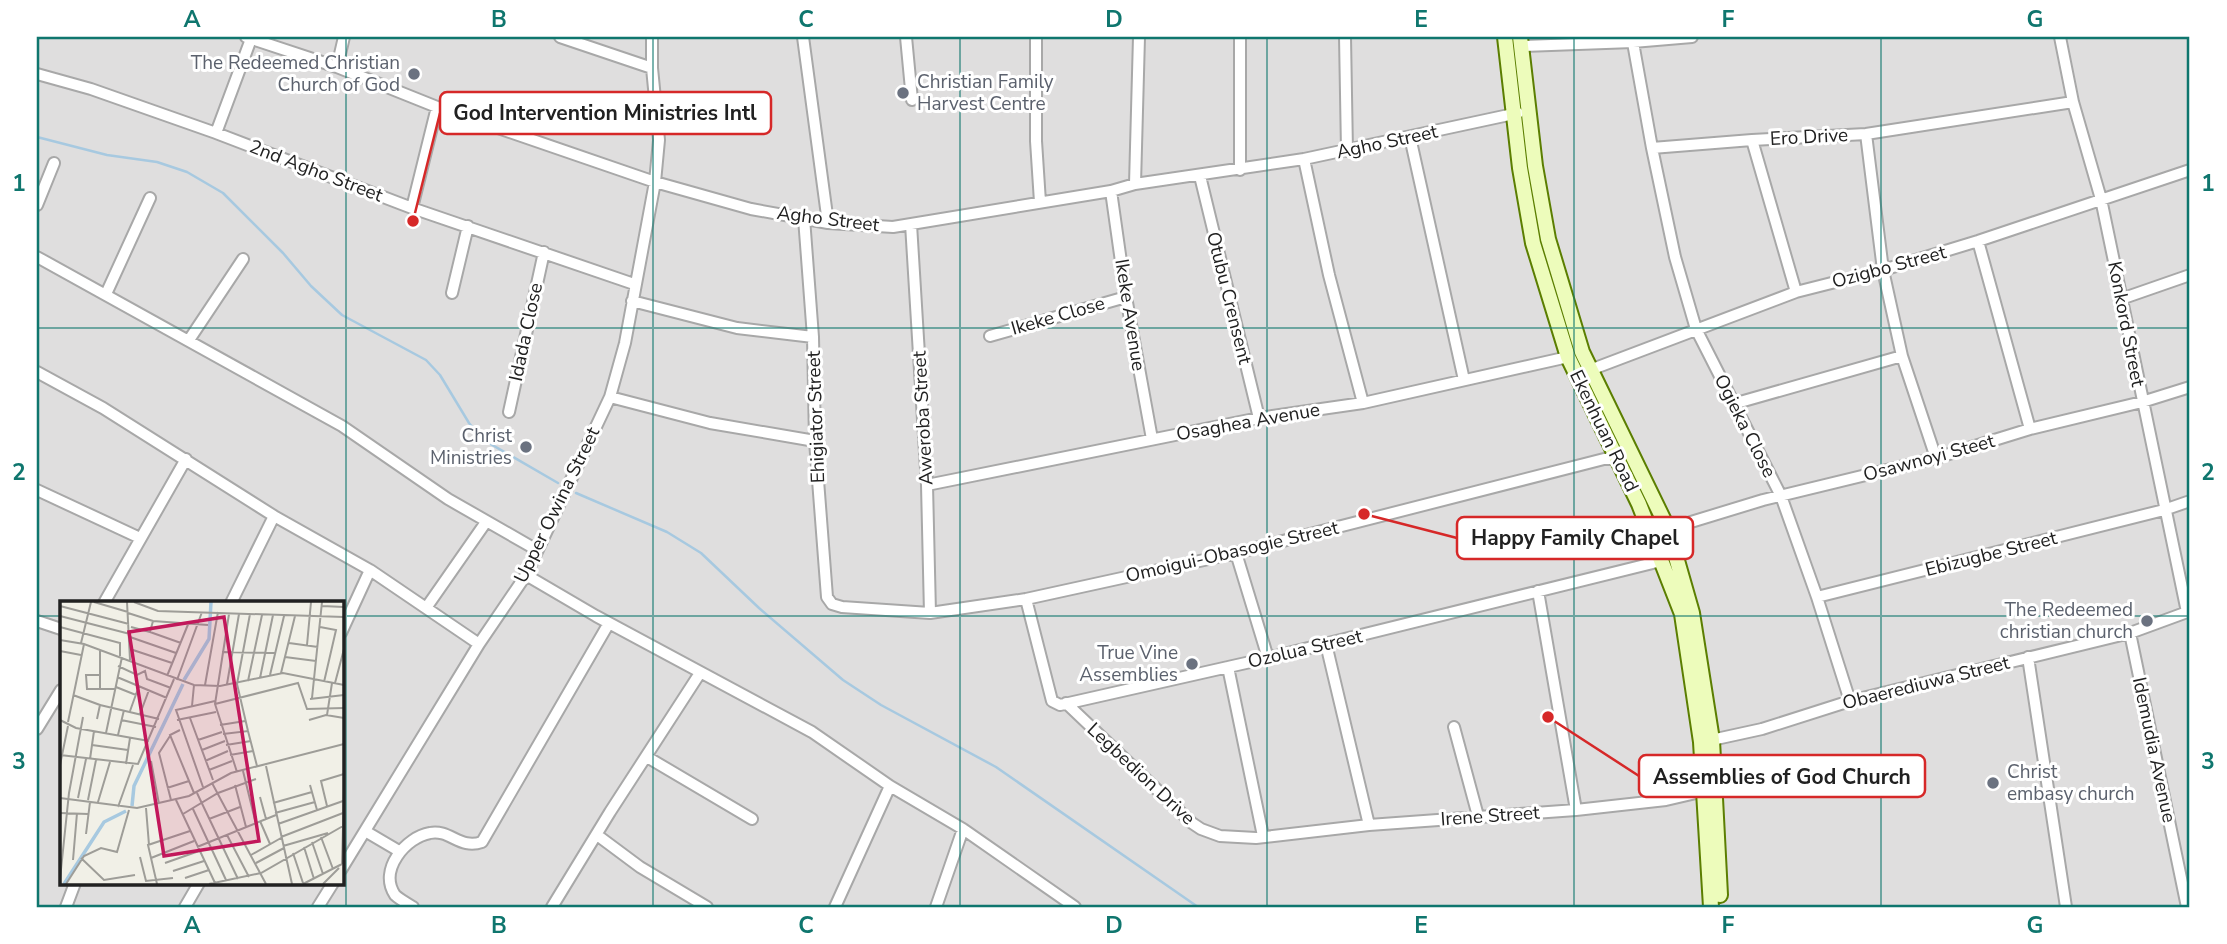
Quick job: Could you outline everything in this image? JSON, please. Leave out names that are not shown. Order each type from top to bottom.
[{"type":"main road","name":"Ekenhuan Road","points":[[1505,37],[1548,239],[1582,352],[1668,529],[1692,613],[1707,741],[1720,907]]},
{"type":"main road","name":"Ekenhuan Road","points":[[1521,41],[1520,113],[1533,243],[1568,357],[1652,534],[1682,614],[1707,741]]},
{"type":"main road","name":"Ekenhuan Road","points":[[1711,790],[1711,907]]},
{"type":"street","points":[[337,66],[344,37]]},
{"type":"street","points":[[560,37],[652,68]]},
{"type":"street","name":"Upper Owina Street","points":[[343,867],[479,644],[526,575],[610,397],[625,343],[655,182],[659,140],[652,68],[652,37]]},
{"type":"street","points":[[803,37],[828,223]]},
{"type":"street","points":[[906,37],[912,100]]},
{"type":"street","points":[[1036,37],[1036,141],[1040,202]]},
{"type":"street","points":[[1135,184],[1139,37]]},
{"type":"street","points":[[1240,37],[1240,170]]},
{"type":"street","points":[[1345,37],[1347,151]]},
{"type":"street","points":[[1521,41],[1692,37]]},
{"type":"street","name":"Konkord Street","points":[[2060,37],[2073,102],[2101,199],[2164,510],[2189,612]]},
{"type":"street","points":[[216,133],[248,38]]},
{"type":"street","name":"Agho Street","points":[[248,38],[337,66],[438,107],[655,182],[751,209],[828,223],[893,226],[1111,191],[1135,184],[1304,159],[1520,113]]},
{"type":"street","points":[[1632,39],[1652,148]]},
{"type":"street","name":"2nd Agho Street","points":[[37,74],[91,89],[216,133],[412,208],[635,284]]},
{"type":"street","name":"Ero Drive","points":[[1652,148],[1866,134],[2073,102]]},
{"type":"street","points":[[412,208],[438,107]]},
{"type":"street","points":[[1866,134],[1883,270],[1902,356],[1936,458]]},
{"type":"street","points":[[1410,137],[1464,380]]},
{"type":"street","points":[[1752,140],[1796,292]]},
{"type":"street","name":"Ogieka Close","points":[[1652,148],[1675,257],[1696,329],[1781,496],[1850,701]]},
{"type":"street","points":[[1304,159],[1329,275],[1363,403]]},
{"type":"street","points":[[37,205],[54,163]]},
{"type":"street","name":"Ozigbo Street","points":[[1590,370],[1796,292],[1978,242],[2190,170]]},
{"type":"street","name":"Otubu Crensent","points":[[1200,176],[1259,418]]},
{"type":"street","name":"Ikeke Avenue","points":[[1111,191],[1126,297],[1152,439]]},
{"type":"street","points":[[106,294],[150,198]]},
{"type":"street","name":"Ehigiator Street","points":[[804,218],[813,337],[815,441],[827,597],[832,604],[842,607]]},
{"type":"street","name":"Aweroba Street","points":[[911,223],[927,485],[930,613]]},
{"type":"street","points":[[452,293],[468,226]]},
{"type":"street","points":[[1978,242],[2031,429]]},
{"type":"street","name":"Idada Close","points":[[509,412],[544,252]]},
{"type":"street","points":[[37,257],[342,426],[486,522],[537,550]]},
{"type":"street","points":[[189,340],[243,259]]},
{"type":"street","points":[[2121,299],[2190,275]]},
{"type":"street","name":"Ikeke Close","points":[[990,336],[1126,297]]},
{"type":"street","points":[[632,302],[737,328],[813,337]]},
{"type":"street","points":[[1733,404],[1902,356]]},
{"type":"street","name":"Osaghea Avenue","points":[[927,485],[1259,418],[1363,403],[1568,357]]},
{"type":"street","points":[[37,372],[103,408],[274,516],[370,570],[479,644]]},
{"type":"street","name":"Osawnoyi Steet","points":[[1668,529],[1781,496],[1936,458],[2031,429],[2142,402],[2190,387]]},
{"type":"street","points":[[610,397],[710,424],[815,441]]},
{"type":"street","name":"Omoigui-Obasogie Street","points":[[842,607],[930,613],[1026,599],[1236,553],[1604,458],[1617,458]]},
{"type":"street","points":[[105,601],[186,459]]},
{"type":"street","points":[[37,490],[140,538]]},
{"type":"street","name":"Ebizugbe Street","points":[[1817,597],[2164,510],[2190,501]]},
{"type":"street","points":[[232,601],[274,516]]},
{"type":"street","points":[[426,608],[486,522]]},
{"type":"street","points":[[1236,553],[1268,658]]},
{"type":"street","name":"Ozolua Street","points":[[1066,703],[1268,658],[1661,561]]},
{"type":"street","points":[[343,629],[370,570]]},
{"type":"street","points":[[526,575],[700,673],[812,732],[890,786],[963,829],[1075,907]]},
{"type":"street","points":[[1538,592],[1576,810]]},
{"type":"street","points":[[1026,599],[1052,701],[1060,705],[1066,703]]},
{"type":"street","name":"Obaerediuwa Street","points":[[1707,741],[1762,729],[1850,701],[2130,633],[2189,612]]},
{"type":"street","points":[[37,621],[60,629]]},
{"type":"street","points":[[413,907],[396,895],[390,879],[393,864],[400,851],[430,833],[440,833],[473,845],[482,842],[609,623]]},
{"type":"street","name":"Idemudia Avenue","points":[[2130,633],[2187,907]]},
{"type":"street","points":[[1326,644],[1369,825]]},
{"type":"street","points":[[2028,657],[2066,907]]},
{"type":"street","points":[[1228,667],[1263,836]]},
{"type":"street","points":[[552,907],[700,673]]},
{"type":"street","points":[[37,729],[60,692]]},
{"type":"street","name":"Legbedion Drive","points":[[1066,703],[1201,829],[1220,836],[1263,836]]},
{"type":"street","points":[[1454,727],[1478,816]]},
{"type":"street","points":[[647,757],[752,819]]},
{"type":"street","points":[[835,907],[890,786]]},
{"type":"street","name":"Irene Street","points":[[1263,836],[1369,825],[1576,810],[1666,800],[1711,790]]},
{"type":"street","points":[[936,907],[963,829]]},
{"type":"street","points":[[365,831],[400,851]]},
{"type":"street","points":[[597,835],[640,867],[707,907]]},
{"type":"street","points":[[66,907],[75,884]]},
{"type":"street","points":[[185,907],[198,884]]},
{"type":"street","points":[[318,907],[332,884]]},
{"type":"shaded area","points":[[37,37],[2190,37],[2190,907],[37,907]]},
{"type":"waterway","points":[[37,137],[107,155],[157,162],[187,172],[223,193],[342,315],[426,360],[440,375],[482,439],[558,483]]},
{"type":"waterway","points":[[576,493],[667,532],[701,553],[759,608],[843,680],[881,705],[996,767],[1198,907]]},
{"type":"place","name":"The Redeemed Christian Church of God","points":[[414,74]]},
{"type":"place","name":"Christian Family Harvest Centre","points":[[903,93]]},
{"type":"place","name":"God Intervention Ministries Intl","points":[[413,221]]},
{"type":"place","name":"Christ Ministries","points":[[526,447]]},
{"type":"place","name":"Happy Family Chapel","points":[[1364,514]]},
{"type":"place","name":"The Redeemed christian church","points":[[2147,621]]},
{"type":"place","name":"True Vine Assemblies","points":[[1192,664]]},
{"type":"place","name":"Assemblies of God Church","points":[[1548,717]]},
{"type":"place","name":"Christ embasy church","points":[[1993,783]]}]
